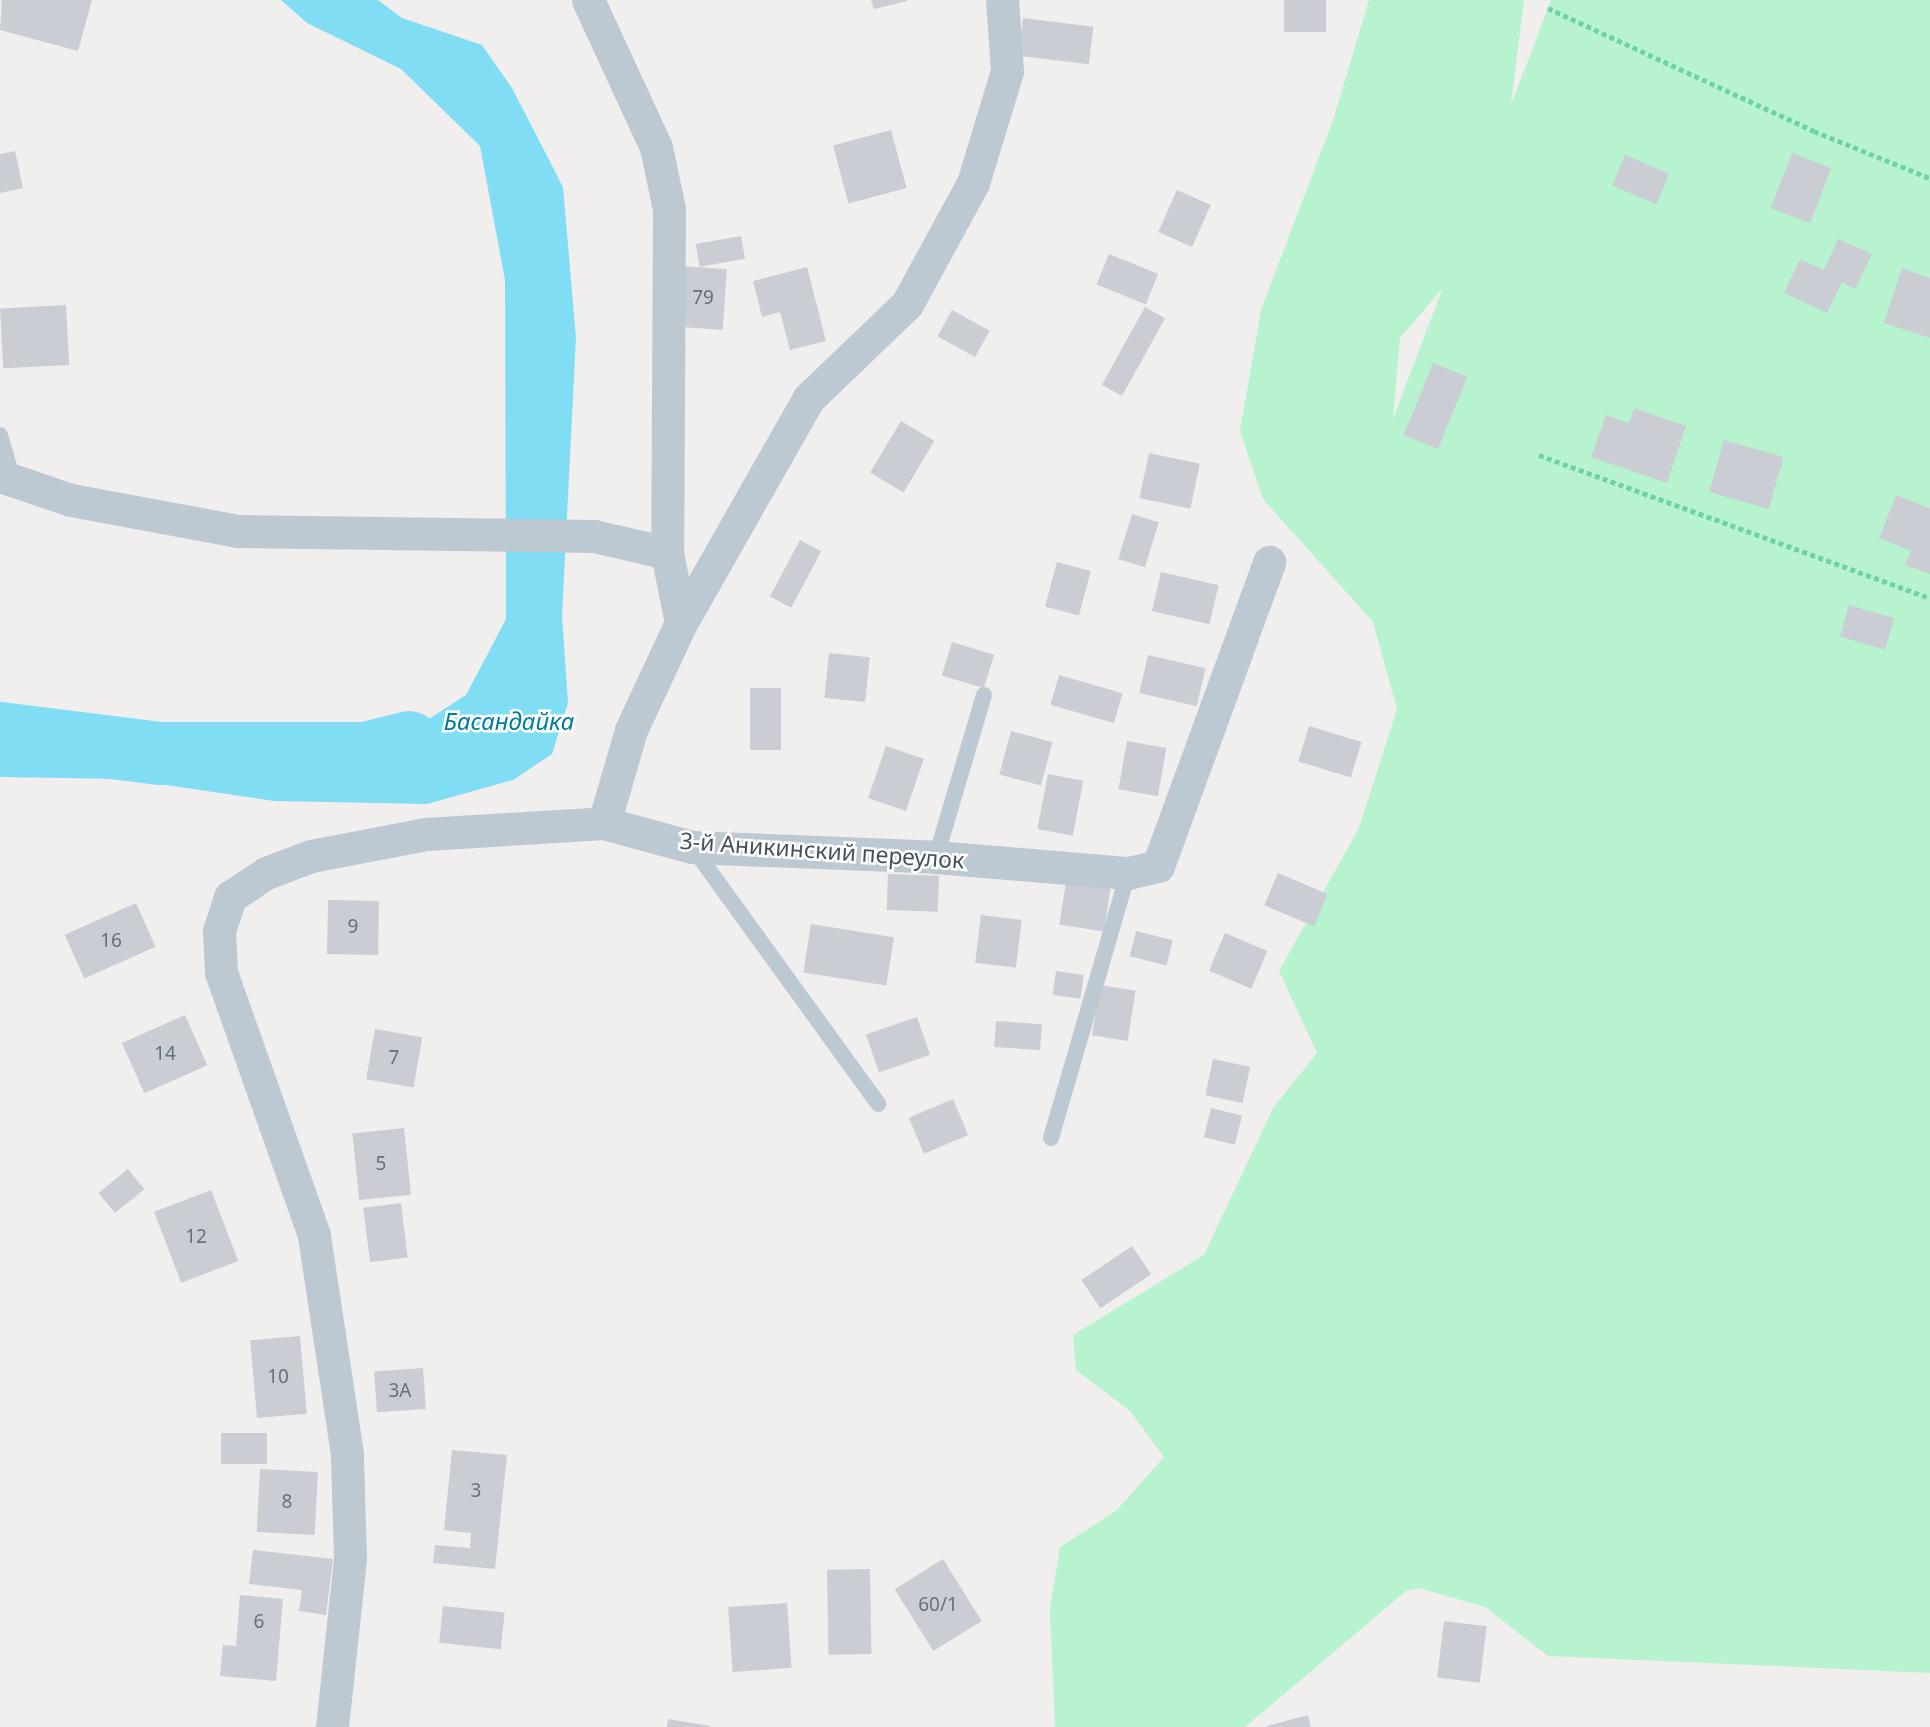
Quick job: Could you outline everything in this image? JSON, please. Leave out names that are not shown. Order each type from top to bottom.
[{"type":"street","points":[[588,0],[656,147],[670,208],[667,553],[681,623]]},
{"type":"street","points":[[604,823],[631,730],[681,623],[808,399],[907,303],[973,183],[1007,71],[1002,0]]},
{"type":"street","points":[[6,478],[71,500],[239,531],[463,537],[594,536],[667,553]]},
{"type":"street","name":"3-й Аникинский переулок","points":[[332,1727],[350,1558],[347,1454],[314,1234],[221,972],[222,912],[230,897],[266,873],[312,856],[426,834],[604,823],[692,847],[936,857],[1128,873],[1158,866],[1269,562]]},
{"type":"lane","points":[[0,435],[6,478]]},
{"type":"lane","points":[[936,857],[984,695]]},
{"type":"lane","points":[[692,847],[878,1104]]},
{"type":"lane","points":[[1051,1138],[1128,873]]},
{"type":"path","points":[[1548,8],[1814,131],[1930,178]]},
{"type":"path","points":[[1539,455],[1930,598]]},
{"type":"green space","points":[[1369,0],[1524,0],[1511,105],[1551,0],[1930,0],[1930,1673],[1548,1656],[1485,1607],[1419,1588],[1406,1591],[1245,1727],[1055,1727],[1050,1609],[1060,1547],[1117,1510],[1164,1457],[1130,1411],[1076,1370],[1073,1335],[1204,1255],[1273,1108],[1317,1053],[1279,971],[1359,828],[1397,709],[1373,622],[1263,499],[1240,431],[1261,310],[1333,120]],"holes":[[[1442,289],[1393,419],[1400,338]]]},
{"type":"water","name":"Басандайка","points":[[281,0],[378,0],[402,18],[482,45],[512,88],[563,187],[576,338],[562,616],[568,703],[552,754],[513,780],[427,804],[274,801],[125,779],[0,777],[0,715],[62,731],[287,760],[396,740],[466,695],[506,619],[505,280],[480,146],[401,69],[307,23]]},
{"type":"building","points":[[2,0],[92,0],[78,51],[0,30]]},
{"type":"building","points":[[871,0],[907,0],[907,1],[874,9]]},
{"type":"building","points":[[1284,0],[1326,0],[1326,32],[1284,32]]},
{"type":"building","points":[[1023,18],[1093,27],[1089,64],[1018,56]]},
{"type":"building","points":[[891,130],[907,188],[849,203],[833,146]]},
{"type":"building","points":[[15,151],[23,188],[0,193],[0,154]]},
{"type":"building","points":[[1792,153],[1831,168],[1810,223],[1771,208]]},
{"type":"building","points":[[1625,155],[1669,174],[1656,204],[1612,185]]},
{"type":"building","points":[[1177,190],[1211,205],[1192,247],[1158,232]]},
{"type":"building","points":[[741,236],[745,259],[700,267],[696,244]]},
{"type":"building","points":[[1838,239],[1872,254],[1855,289],[1842,282],[1827,313],[1784,293],[1800,259],[1824,270]]},
{"type":"building","points":[[1109,254],[1158,274],[1146,304],[1097,285]]},
{"type":"building","points":[[682,266],[727,269],[723,330],[678,327]]},
{"type":"building","points":[[807,267],[826,341],[790,350],[780,312],[762,317],[753,281]]},
{"type":"building","points":[[1902,268],[1930,278],[1930,338],[1884,323]]},
{"type":"building","points":[[66,305],[69,365],[3,368],[0,308]]},
{"type":"building","points":[[1145,307],[1165,318],[1122,396],[1102,385]]},
{"type":"building","points":[[952,310],[990,331],[975,357],[937,336]]},
{"type":"building","points":[[1433,363],[1467,377],[1438,449],[1404,435]]},
{"type":"building","points":[[1634,408],[1686,426],[1667,483],[1591,457],[1606,415],[1629,423]]},
{"type":"building","points":[[901,421],[934,441],[904,493],[870,472]]},
{"type":"building","points":[[1724,440],[1784,457],[1769,509],[1709,492]]},
{"type":"building","points":[[1149,453],[1200,464],[1190,509],[1139,498]]},
{"type":"building","points":[[1896,495],[1930,508],[1930,574],[1905,565],[1911,551],[1879,538]]},
{"type":"building","points":[[1132,514],[1159,522],[1145,567],[1118,559]]},
{"type":"building","points":[[800,540],[821,551],[791,608],[770,597]]},
{"type":"building","points":[[1057,562],[1091,571],[1079,615],[1045,606]]},
{"type":"building","points":[[1161,572],[1218,585],[1209,624],[1152,611]]},
{"type":"building","points":[[1849,605],[1894,618],[1885,650],[1840,637]]},
{"type":"building","points":[[952,642],[994,655],[984,688],[942,675]]},
{"type":"building","points":[[829,653],[870,657],[865,702],[824,698]]},
{"type":"building","points":[[1148,655],[1205,668],[1197,706],[1139,693]]},
{"type":"building","points":[[1059,675],[1122,693],[1114,723],[1050,705]]},
{"type":"building","points":[[750,688],[781,688],[781,750],[750,750]]},
{"type":"building","points":[[1309,726],[1362,742],[1351,777],[1298,761]]},
{"type":"building","points":[[1011,731],[1053,742],[1041,786],[999,774]]},
{"type":"building","points":[[1127,741],[1166,748],[1158,796],[1118,789]]},
{"type":"building","points":[[886,746],[924,759],[906,811],[868,798]]},
{"type":"building","points":[[1048,774],[1083,781],[1073,836],[1037,829]]},
{"type":"building","points":[[1278,873],[1328,894],[1314,926],[1264,905]]},
{"type":"building","points":[[888,874],[939,876],[938,912],[887,910]]},
{"type":"building","points":[[1067,876],[1111,883],[1104,931],[1059,924]]},
{"type":"building","points":[[328,900],[379,901],[378,955],[327,954]]},
{"type":"building","points":[[136,903],[156,947],[84,979],[65,935]]},
{"type":"building","points":[[981,915],[1022,920],[1016,968],[975,963]]},
{"type":"building","points":[[811,924],[894,937],[886,986],[803,972]]},
{"type":"building","points":[[1136,931],[1173,940],[1167,965],[1130,956]]},
{"type":"building","points":[[1225,933],[1267,951],[1251,989],[1209,971]]},
{"type":"building","points":[[1056,971],[1084,975],[1080,999],[1053,995]]},
{"type":"building","points":[[1100,985],[1136,991],[1128,1041],[1092,1035]]},
{"type":"building","points":[[185,1015],[207,1065],[144,1093],[122,1043]]},
{"type":"building","points":[[917,1017],[930,1055],[879,1072],[866,1035]]},
{"type":"building","points":[[996,1021],[1042,1024],[1040,1050],[994,1047]]},
{"type":"building","points":[[375,1029],[422,1037],[413,1088],[366,1079]]},
{"type":"building","points":[[1213,1059],[1250,1067],[1242,1103],[1205,1095]]},
{"type":"building","points":[[953,1099],[968,1135],[924,1154],[909,1118]]},
{"type":"building","points":[[1211,1108],[1242,1116],[1235,1145],[1204,1137]]},
{"type":"building","points":[[404,1128],[411,1195],[359,1200],[352,1133]]},
{"type":"building","points":[[128,1169],[144,1189],[115,1213],[98,1193]]},
{"type":"building","points":[[211,1190],[238,1261],[181,1283],[154,1212]]},
{"type":"building","points":[[401,1203],[408,1258],[370,1262],[363,1208]]},
{"type":"building","points":[[1132,1246],[1151,1274],[1100,1308],[1081,1280]]},
{"type":"building","points":[[300,1336],[307,1414],[257,1418],[250,1340]]},
{"type":"building","points":[[423,1368],[426,1409],[377,1412],[374,1371]]},
{"type":"building","points":[[221,1433],[267,1433],[267,1464],[221,1464]]},
{"type":"building","points":[[452,1450],[507,1455],[495,1569],[433,1563],[435,1545],[470,1548],[471,1533],[444,1530]]},
{"type":"building","points":[[260,1469],[318,1472],[315,1535],[257,1532]]},
{"type":"building","points":[[253,1550],[333,1559],[326,1615],[299,1611],[302,1590],[249,1584]]},
{"type":"building","points":[[943,1559],[982,1621],[933,1651],[895,1589]]},
{"type":"building","points":[[870,1569],[871,1654],[828,1655],[827,1570]]},
{"type":"building","points":[[240,1595],[283,1599],[276,1681],[220,1676],[223,1645],[236,1646]]},
{"type":"building","points":[[787,1603],[792,1668],[733,1672],[728,1607]]},
{"type":"building","points":[[443,1606],[505,1612],[501,1649],[439,1643]]},
{"type":"building","points":[[1444,1621],[1487,1626],[1480,1683],[1437,1678]]},
{"type":"building","points":[[1308,1715],[1311,1727],[1267,1727],[1267,1726]]},
{"type":"building","points":[[668,1719],[710,1726],[710,1727],[667,1727]]},
{"type":"waterway","name":"Басандайка","points":[[0,733],[160,753],[365,753],[409,742]]}]
